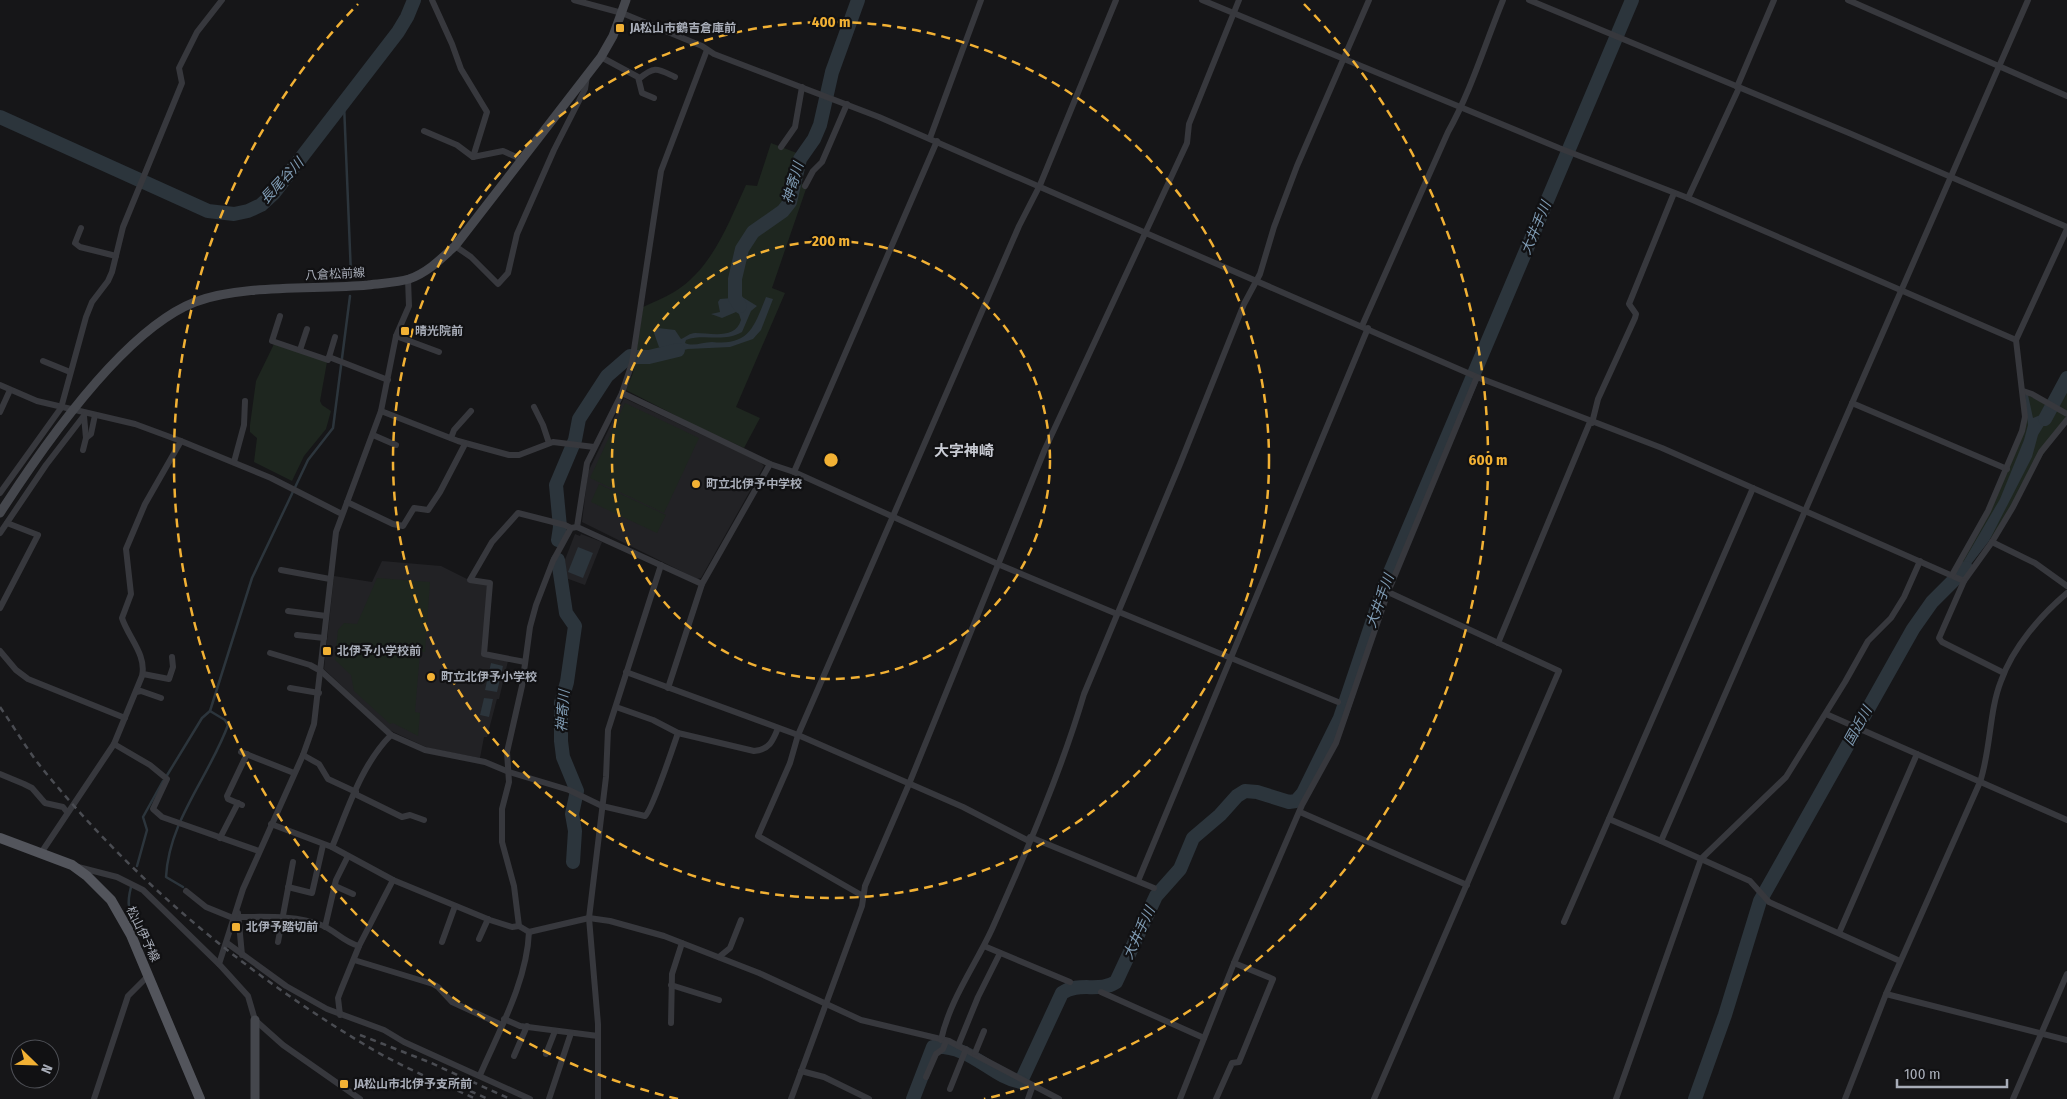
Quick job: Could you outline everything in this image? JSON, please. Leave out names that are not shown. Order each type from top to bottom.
[{"type":"main road","name":"八倉松前線","points":[[0,513],[74,411],[138,338],[170,315],[196,302],[222,296],[277,289],[348,287],[408,279],[427,269],[454,246],[601,57],[613,36],[626,0]]},
{"type":"main road","name":"松山伊予線","points":[[0,838],[72,866],[87,876],[111,900],[131,934],[200,1099]]},
{"type":"main road","points":[[255,1020],[255,1099]]},
{"type":"street","points":[[0,493],[61,408],[86,317],[97,294],[108,281],[123,227],[182,82],[179,68],[197,32],[222,0]]},
{"type":"street","points":[[432,0],[461,69],[487,112],[473,156]]},
{"type":"street","points":[[574,0],[622,13],[708,50],[930,138],[1477,377],[1662,448],[1962,580]]},
{"type":"street","points":[[930,138],[981,0]]},
{"type":"street","points":[[863,896],[758,836],[790,763],[798,735],[892,516],[1019,226],[1040,186],[1116,0]]},
{"type":"street","points":[[1202,0],[1462,106],[1559,148],[1674,192],[2016,340]]},
{"type":"street","points":[[791,1099],[824,1004],[862,906],[863,896],[1000,565],[1045,449],[1187,144],[1189,124],[1239,0]]},
{"type":"street","points":[[926,1077],[936,1054],[944,1043],[954,1001],[984,946],[1030,839],[1118,613],[1244,304],[1256,280],[1297,166],[1369,0]]},
{"type":"street","points":[[1138,880],[1365,327],[1448,132],[1462,106],[1503,0]]},
{"type":"street","points":[[1529,0],[1952,177],[2067,228],[2016,340],[2023,392],[2024,424],[2007,469],[1953,576]]},
{"type":"street","points":[[1688,198],[1738,88],[1774,0]]},
{"type":"street","points":[[1848,0],[2067,96]]},
{"type":"street","points":[[1661,841],[2028,0]]},
{"type":"street","points":[[519,926],[514,886],[502,842],[502,809],[508,791],[507,752],[530,627],[540,592],[574,528],[584,474],[594,447],[622,393],[632,363],[661,171],[708,50]]},
{"type":"street","points":[[601,57],[639,79],[642,93],[654,98]]},
{"type":"street","points":[[639,79],[649,70],[654,69],[675,77]]},
{"type":"street","points":[[454,246],[471,257],[498,284],[506,277],[517,234],[554,150],[585,89],[587,74]]},
{"type":"street","points":[[781,147],[795,127],[802,87]]},
{"type":"street","points":[[805,186],[813,171],[822,162],[847,104]]},
{"type":"street","points":[[424,131],[457,145],[473,156],[503,152],[522,159]]},
{"type":"street","points":[[794,472],[937,141]]},
{"type":"street","points":[[1498,643],[1591,422],[1598,399],[1635,318],[1636,314],[1629,304],[1674,192]]},
{"type":"street","points":[[80,228],[75,243],[80,247],[116,256]]},
{"type":"street","points":[[242,955],[236,917],[237,904],[271,824],[303,756],[314,724],[319,693],[333,544],[342,514],[382,410],[396,336],[409,306],[408,279]]},
{"type":"street","points":[[280,316],[272,340],[328,360],[335,336]]},
{"type":"street","points":[[300,350],[307,329]]},
{"type":"street","points":[[396,336],[440,352]]},
{"type":"street","points":[[329,357],[388,380]]},
{"type":"street","points":[[43,361],[70,372]]},
{"type":"street","points":[[1180,1099],[1234,963],[1302,805],[1336,743],[1388,592],[1477,377]]},
{"type":"street","points":[[0,386],[37,401],[85,415],[95,415],[135,424],[181,440],[293,488],[342,514]]},
{"type":"street","points":[[0,412],[10,390]]},
{"type":"street","points":[[2023,392],[2028,392],[2067,414]]},
{"type":"street","points":[[622,393],[770,464],[794,472],[1000,565],[1231,657],[1338,702]]},
{"type":"street","points":[[234,462],[244,425],[245,401]]},
{"type":"street","points":[[1852,403],[2007,469]]},
{"type":"street","points":[[534,407],[549,443]]},
{"type":"street","points":[[382,410],[465,444],[514,456],[549,443],[594,447]]},
{"type":"street","points":[[451,438],[454,430],[471,411]]},
{"type":"street","points":[[84,450],[86,438],[85,415]]},
{"type":"street","points":[[0,533],[46,465],[85,415]]},
{"type":"street","points":[[86,438],[91,434],[95,415]]},
{"type":"street","points":[[2004,673],[1940,640],[1939,634],[1962,580],[1992,542],[2013,507],[2041,452],[2067,420]]},
{"type":"street","points":[[373,435],[396,445]]},
{"type":"street","points":[[41,853],[66,812],[114,744],[143,674],[136,644],[122,618],[131,594],[130,572],[126,554],[145,504],[181,440]]},
{"type":"street","points":[[347,502],[393,524],[404,526],[414,508],[428,510],[440,492],[449,470],[465,444]]},
{"type":"street","points":[[668,688],[702,584],[770,464]]},
{"type":"street","points":[[1564,922],[1753,488]]},
{"type":"street","points":[[525,662],[484,654],[490,582],[470,580],[492,542],[514,515],[522,512],[574,528],[702,584]]},
{"type":"street","points":[[0,608],[38,536],[7,523]]},
{"type":"street","points":[[1992,542],[2035,563],[2067,586]]},
{"type":"street","points":[[1616,1099],[1701,860],[1786,777],[1826,714],[1868,641],[1891,618],[1904,597],[1920,561]]},
{"type":"street","points":[[598,1099],[598,1036],[588,918],[606,777],[608,730],[661,565]]},
{"type":"street","points":[[281,570],[330,579]]},
{"type":"street","points":[[1374,1099],[1559,671],[1388,592]]},
{"type":"street","points":[[1845,1099],[1900,961],[1980,782],[1985,766],[1998,690],[2004,673],[2033,628],[2067,592]]},
{"type":"street","points":[[288,611],[326,616]]},
{"type":"street","points":[[297,635],[324,638]]},
{"type":"street","points":[[0,651],[16,670],[28,679],[125,718]]},
{"type":"street","points":[[270,653],[310,665],[321,671],[391,735],[425,750],[485,762],[509,772],[575,793],[602,806],[645,816],[649,813],[678,733]]},
{"type":"street","points":[[143,674],[169,679],[173,667],[172,657]]},
{"type":"street","points":[[626,672],[798,735],[963,806],[1030,839],[1138,880],[1154,888]]},
{"type":"street","points":[[290,688],[319,693]]},
{"type":"street","points":[[136,692],[141,691],[161,698]]},
{"type":"street","points":[[616,706],[653,720],[678,733],[754,751],[760,750],[772,743],[778,728]]},
{"type":"street","points":[[1826,714],[2067,820]]},
{"type":"street","points":[[332,847],[372,758],[391,735]]},
{"type":"street","points":[[114,744],[150,765],[165,778],[152,809],[162,817],[220,838],[240,842],[259,851]]},
{"type":"street","points":[[220,838],[240,804],[228,799],[227,796],[244,753],[294,773]]},
{"type":"street","points":[[1839,933],[1917,754]]},
{"type":"street","points":[[303,756],[319,764],[328,779],[402,817],[410,815],[424,820]]},
{"type":"street","points":[[0,774],[32,788],[45,803],[63,807],[66,812]]},
{"type":"street","points":[[1300,812],[1467,884]]},
{"type":"street","points":[[1609,818],[1750,881],[1769,902],[1900,961]]},
{"type":"street","points":[[271,824],[332,847],[393,880],[455,906],[512,927],[519,926],[529,932],[588,918],[610,921],[682,943],[759,973],[871,1024],[958,1046],[965,1052],[975,1053],[1059,1099]]},
{"type":"street","points":[[288,887],[312,892],[323,844]]},
{"type":"street","points":[[325,927],[335,886],[348,856]]},
{"type":"street","points":[[278,942],[293,862]]},
{"type":"street","points":[[72,866],[116,877],[143,890],[220,964],[248,996],[255,1020],[283,1045],[360,1099]]},
{"type":"street","points":[[340,1015],[338,998],[359,946],[393,880]]},
{"type":"street","points":[[335,886],[353,894]]},
{"type":"street","points":[[186,891],[206,907],[236,917],[282,917],[325,927],[345,941],[359,946]]},
{"type":"street","points":[[442,942],[455,906]]},
{"type":"street","points":[[220,964],[236,917]]},
{"type":"street","points":[[479,939],[488,919]]},
{"type":"street","points":[[719,957],[730,948],[742,920]]},
{"type":"street","points":[[480,1075],[520,978],[529,932]]},
{"type":"street","points":[[227,943],[303,996],[340,1015],[384,1030],[404,1042],[530,1099]]},
{"type":"street","points":[[671,1023],[671,985],[682,943]]},
{"type":"street","points":[[984,946],[1070,982]]},
{"type":"street","points":[[958,1046],[978,997],[1000,953]]},
{"type":"street","points":[[354,960],[438,987],[452,1002],[503,1022],[598,1036]]},
{"type":"street","points":[[1216,1099],[1232,1063],[1239,1062],[1272,979],[1234,963]]},
{"type":"street","points":[[2013,1099],[2067,974]]},
{"type":"street","points":[[94,1099],[128,996],[148,975]]},
{"type":"street","points":[[671,985],[719,1000]]},
{"type":"street","points":[[1101,992],[1204,1038]]},
{"type":"street","points":[[1886,994],[2067,1040]]},
{"type":"street","points":[[514,1056],[527,1026]]},
{"type":"street","points":[[546,1054],[555,1031]]},
{"type":"street","points":[[975,1053],[984,1031]]},
{"type":"street","points":[[549,1099],[571,1033]]},
{"type":"street","points":[[950,1088],[965,1052]]},
{"type":"street","points":[[802,1071],[824,1077],[869,1099]]},
{"type":"street","points":[[1028,1099],[1033,1085]]},
{"type":"shaded area","points":[[771,143],[807,157],[799,183],[807,186],[772,288],[785,293],[736,407],[760,418],[744,448],[626,390],[633,373],[643,307],[670,294],[699,271],[718,244],[746,185],[757,186]]},
{"type":"shaded area","points":[[733,288],[737,289],[739,295],[757,306],[751,311],[742,332],[721,338],[693,338],[686,340],[685,343],[691,345],[734,341],[742,337],[748,332],[758,317],[766,297],[773,299],[761,330],[753,339],[730,347],[688,349],[663,355],[660,352],[677,350],[683,345],[666,350],[659,347],[654,333],[658,328],[675,330],[681,339],[693,333],[722,334],[734,330],[741,320],[739,314],[736,312],[722,318],[711,314],[720,312],[718,302],[720,299],[732,298]]},
{"type":"shaded area","points":[[274,344],[327,362],[320,401],[322,405],[331,411],[326,429],[304,456],[292,481],[254,462],[257,438],[250,432],[256,381]]},
{"type":"shaded area","points":[[2067,388],[2067,415],[1999,527],[1961,577],[1955,574],[2015,453],[2028,395],[2056,410]]},
{"type":"shaded area","points":[[2025,395],[2028,395],[2033,418],[2043,414],[2051,407],[2054,409],[2038,435],[2032,457],[1989,541],[1961,577],[1957,575],[1958,571],[2000,499],[2024,440],[2028,425]]},
{"type":"shaded area","points":[[624,398],[760,462],[764,466],[701,578],[697,579],[582,522],[588,472]]},
{"type":"shaded area","points":[[625,403],[699,438],[664,513],[590,478]]},
{"type":"shaded area","points":[[599,484],[666,515],[657,533],[591,502]]},
{"type":"shaded area","points":[[575,534],[580,536],[581,534],[602,542],[585,585],[563,577],[565,572],[561,570]]},
{"type":"shaded area","points":[[578,547],[593,553],[583,578],[568,572]]},
{"type":"shaded area","points":[[382,561],[441,566],[471,581],[489,583],[482,654],[508,661],[487,737],[484,737],[480,758],[428,748],[389,730],[324,669],[334,576],[372,582]]},
{"type":"shaded area","points":[[377,578],[430,582],[425,652],[420,652],[415,712],[420,713],[418,736],[393,723],[390,724],[354,691],[351,675],[335,660],[338,630],[344,623],[357,624]]},
{"type":"shaded area","points":[[491,663],[503,666],[497,692],[485,690]]},
{"type":"shaded area","points":[[484,698],[493,699],[489,717],[480,715]]},
{"type":"waterway","name":"長尾谷川","points":[[0,117],[208,211],[234,214],[248,211],[261,205],[274,193],[398,32],[414,0]]},
{"type":"waterway","name":"神寄川","points":[[740,306],[735,298],[735,279],[742,249],[753,232],[783,211],[790,202],[800,159],[814,139],[820,125],[832,72],[858,0]]},
{"type":"waterway","name":"大井手川","points":[[1023,1077],[1062,993],[1075,988],[1103,987],[1116,982],[1156,896],[1180,869],[1193,838],[1220,815],[1237,796],[1245,791],[1257,792],[1289,802],[1296,801],[1303,793],[1340,718],[1385,584],[1632,0]]},
{"type":"waterway","points":[[344,104],[351,275]]},
{"type":"waterway","points":[[166,777],[202,718],[210,711],[252,578],[308,460],[333,428],[350,296]]},
{"type":"waterway","name":"神寄川","points":[[635,357],[649,357],[678,350]]},
{"type":"waterway","name":"神寄川","points":[[558,540],[560,527],[556,485],[575,440],[579,419],[607,376],[630,356]]},
{"type":"waterway","name":"国近川","points":[[2045,419],[2067,378]]},
{"type":"waterway","name":"神寄川","points":[[558,560],[566,613],[575,626],[567,682],[561,703],[563,757],[577,791],[572,814],[575,831],[573,862]]},
{"type":"waterway","name":"国近川","points":[[1695,1099],[1725,1015],[1760,901],[1913,629],[1932,602],[1966,568]]},
{"type":"waterway","points":[[183,887],[166,877],[174,837],[228,725],[225,720],[210,711]]},
{"type":"waterway","points":[[137,866],[147,830],[143,817],[163,781]]},
{"type":"waterway","points":[[131,887],[129,908],[139,926]]},
{"type":"waterway","name":"大井手川","points":[[913,1099],[933,1047],[959,1050],[1000,1074],[1021,1082]]},
{"type":"railway","points":[[0,707],[41,767],[77,809],[115,850],[196,925],[284,992],[330,1023],[389,1059],[476,1099]]},
{"type":"railway","points":[[360,1035],[429,1062],[510,1099]]},
{"type":"railway","points":[[470,1091],[488,1099]]},
{"type":"place","name":"JA松山市鶴吉倉庫前","points":[[620,28]]},
{"type":"place","name":"晴光院前","points":[[405,331]]},
{"type":"place","name":"町立北伊予中学校","points":[[696,484]]},
{"type":"place","name":"北伊予小学校前","points":[[327,651]]},
{"type":"place","name":"町立北伊予小学校","points":[[431,677]]},
{"type":"place","name":"北伊予踏切前","points":[[236,927]]},
{"type":"place","name":"JA松山市北伊予支所前","points":[[344,1084]]},
{"type":"district","name":"大字神崎","points":[[964,451]]}]
